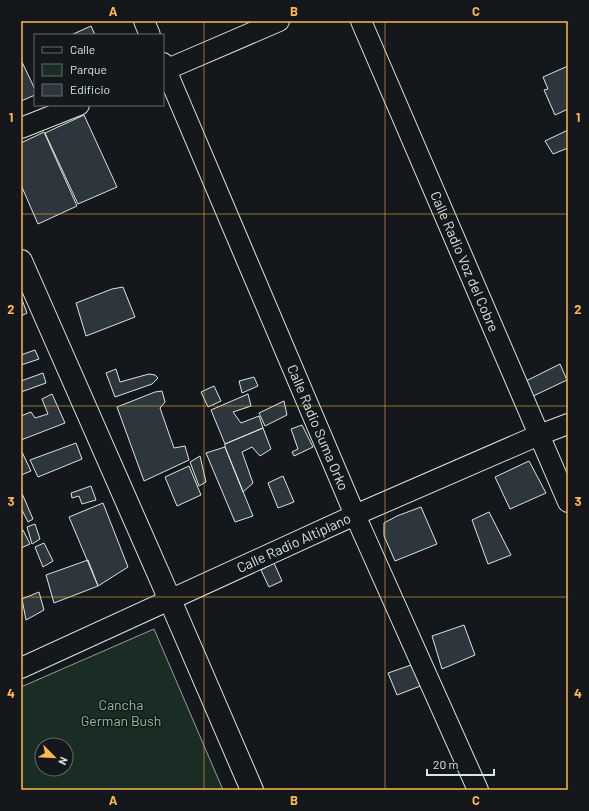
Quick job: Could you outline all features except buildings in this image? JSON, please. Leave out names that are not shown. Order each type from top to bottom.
[{"type":"street","points":[[144,21],[150,34]]},
{"type":"street","points":[[164,68],[279,21]]},
{"type":"street","name":"Calle Radio Voz del Cobre","points":[[361,21],[568,502]]},
{"type":"street","name":"Calle Radio Suma Orko","points":[[164,68],[355,515],[478,790]]},
{"type":"street","points":[[21,128],[76,106]]},
{"type":"street","points":[[21,261],[252,790]]},
{"type":"street","name":"Calle Radio Altiplano","points":[[21,668],[355,515],[539,435],[568,424]]},
{"type":"green space","name":"Cancha German Bush","points":[[154,629],[223,790],[21,790],[21,687]]}]
